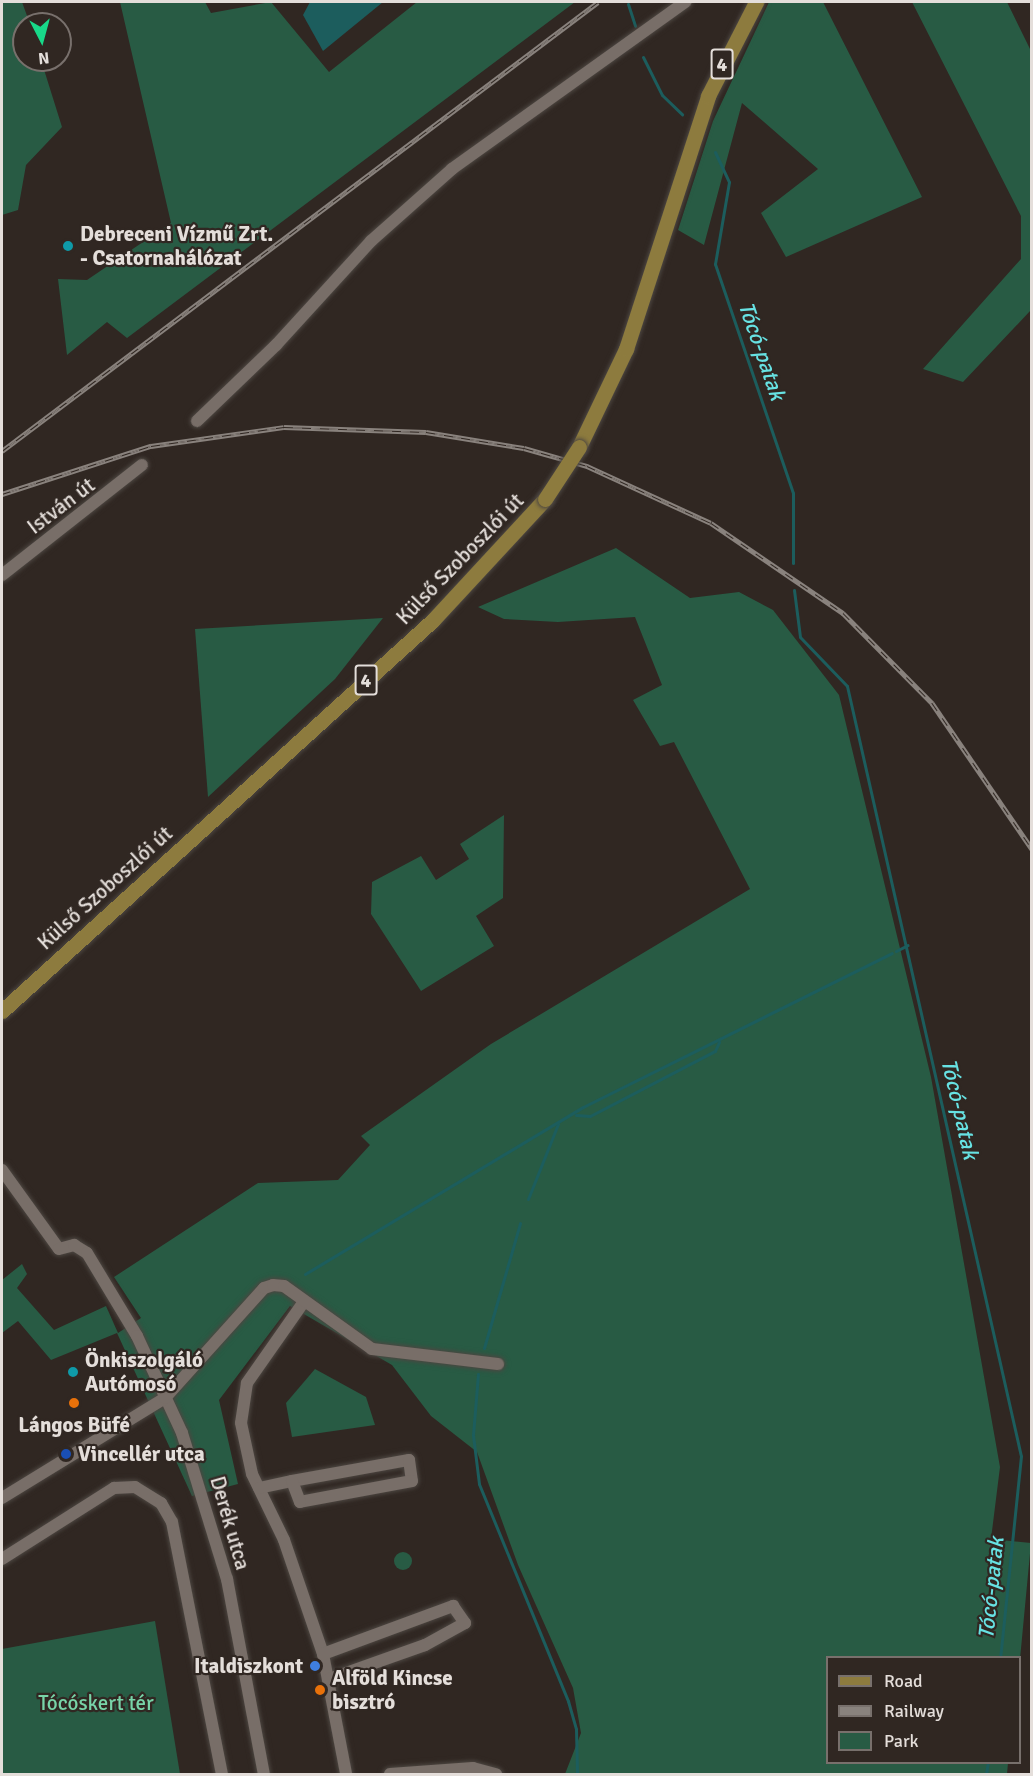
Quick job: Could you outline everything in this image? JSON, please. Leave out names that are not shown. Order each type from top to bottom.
[{"type":"main road","name":"Külső Szoboszlói út","points":[[2,1011],[433,620],[545,499],[579,447],[626,349],[708,96],[756,2]]},
{"type":"street","points":[[197,421],[276,345],[371,241],[452,169],[685,2]]},
{"type":"street","name":"István út","points":[[2,575],[142,465]]},
{"type":"street","name":"Derék utca","points":[[2,1170],[59,1249],[74,1245],[87,1252],[137,1336],[182,1433],[219,1551],[264,1774]]},
{"type":"street","points":[[2,1498],[165,1398],[264,1288],[284,1286],[303,1303],[372,1349],[498,1364]]},
{"type":"street","name":"Derék utca","points":[[303,1303],[248,1383],[241,1402],[241,1423],[259,1488],[284,1540],[323,1654],[346,1774]]},
{"type":"street","name":"Derék utca","points":[[259,1488],[292,1481],[409,1460],[412,1481],[300,1502],[292,1481]]},
{"type":"street","points":[[2,1559],[114,1488],[145,1490],[172,1522],[222,1774]]},
{"type":"street","points":[[323,1654],[453,1606],[465,1623],[425,1646],[329,1679]]},
{"type":"street","points":[[390,1774],[473,1768],[496,1774]]},
{"type":"green space","points":[[2,2],[22,2],[26,12],[12,12],[12,72],[45,72],[62,127],[26,165],[18,210],[2,215]]},
{"type":"green space","points":[[120,2],[205,2],[211,13],[271,2],[329,72],[417,2],[575,2],[127,338],[107,322],[67,355],[58,279],[87,280],[171,223]]},
{"type":"green space","points":[[769,2],[823,2],[922,197],[786,257],[761,213],[818,169],[742,103],[704,245],[678,230],[713,121]]},
{"type":"green space","points":[[912,2],[1007,2],[1031,51],[1031,310],[963,382],[923,369],[1021,259],[1021,216]]},
{"type":"green space","points":[[616,548],[690,598],[739,592],[773,610],[839,695],[931,1077],[1000,1467],[991,1539],[1031,1543],[1020,1656],[826,1656],[826,1764],[1008,1764],[1007,1774],[565,1774],[581,1733],[573,1688],[518,1565],[477,1452],[431,1416],[392,1365],[290,1306],[219,1400],[238,1484],[192,1496],[117,1333],[51,1360],[18,1321],[2,1333],[2,1280],[22,1264],[27,1274],[17,1288],[54,1330],[106,1306],[118,1333],[141,1318],[114,1277],[258,1183],[338,1180],[370,1145],[361,1136],[491,1044],[750,889],[674,742],[660,746],[633,700],[662,685],[635,617],[558,622],[504,619],[478,607]]},
{"type":"green space","points":[[383,618],[335,679],[208,797],[195,629]]},
{"type":"green space","points":[[504,815],[503,898],[476,916],[494,946],[421,991],[371,914],[372,882],[421,856],[436,880],[469,859],[460,844]]},
{"type":"green space","points":[[315,1369],[366,1397],[375,1425],[292,1437],[286,1403]]},
{"type":"green space","points":[[399,1552],[407,1552],[412,1557],[410,1568],[399,1570],[394,1565],[394,1557]]},
{"type":"green space","name":"Tócóskert tér","points":[[155,1621],[180,1774],[3,1774],[2,1649]]},
{"type":"water","points":[[310,2],[383,2],[323,51],[303,15]]},
{"type":"waterway","name":"Tócó-patak","points":[[628,4],[635,26]]},
{"type":"waterway","name":"Tócó-patak","points":[[643,57],[662,95],[682,114]]},
{"type":"waterway","name":"Tócó-patak","points":[[715,152],[729,182],[715,264],[793,493],[793,563]]},
{"type":"waterway","name":"Tócó-patak","points":[[794,590],[800,637],[847,686],[1021,1456],[1000,1656]]},
{"type":"waterway","points":[[896,951],[908,945]]},
{"type":"waterway","points":[[305,1274],[583,1107],[892,953]]},
{"type":"waterway","points":[[576,1115],[590,1116],[715,1051],[719,1042]]},
{"type":"waterway","points":[[528,1199],[558,1124]]},
{"type":"waterway","points":[[484,1348],[520,1223]]},
{"type":"waterway","points":[[478,1374],[473,1435],[479,1484],[568,1701],[576,1729],[577,1774]]},
{"type":"waterway","name":"Tócó-patak","points":[[986,1774],[988,1764]]},
{"type":"railway","points":[[2,451],[598,2]]},
{"type":"railway","points":[[2,494],[151,446],[284,427],[426,432],[524,448],[587,466],[711,523],[843,613],[932,703],[1032,849]]},
{"type":"place","name":"Debreceni Vízmű Zrt. - Csatornahálózat","points":[[68,246]]},
{"type":"place","name":"Önkiszolgáló Autómosó","points":[[73,1372]]},
{"type":"place","name":"Lángos Büfé","points":[[74,1403]]},
{"type":"place","name":"Vincellér utca","points":[[66,1454]]},
{"type":"place","name":"Italdiszkont","points":[[315,1666]]},
{"type":"place","name":"Alföld Kincse bisztró","points":[[320,1690]]}]
